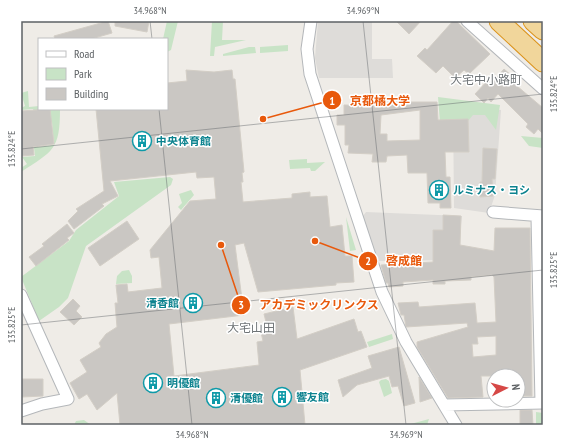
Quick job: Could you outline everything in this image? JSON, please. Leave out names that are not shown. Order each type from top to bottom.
[{"type":"highway","points":[[499,21],[543,62]]},
{"type":"highway","points":[[533,21],[543,30]]},
{"type":"street","points":[[311,21],[307,49],[310,74],[382,292],[406,342],[456,425]]},
{"type":"street","points":[[467,21],[543,89]]},
{"type":"street","points":[[444,405],[542,403],[540,216],[493,212]]},
{"type":"street","points":[[21,295],[68,399],[42,404],[21,411]]},
{"type":"shaded area","points":[[318,21],[372,21],[372,59],[392,59],[393,78],[319,78],[315,58]]},
{"type":"shaded area","points":[[453,106],[501,110],[495,195],[489,213],[454,208]]},
{"type":"shaded area","points":[[366,212],[462,216],[457,260],[376,261],[363,216]]},
{"type":"green space","points":[[167,21],[178,21],[171,50],[168,52],[168,38],[163,38]]},
{"type":"green space","points":[[212,21],[223,21],[222,40],[246,40],[215,47],[214,56],[210,56]]},
{"type":"green space","points":[[288,45],[288,51],[260,53],[260,47]]},
{"type":"green space","points":[[249,47],[255,47],[256,53],[223,56],[223,54]]},
{"type":"green space","points":[[28,91],[29,107],[38,106],[38,110],[60,110],[60,123],[54,145],[52,122],[37,124],[33,109],[21,110],[21,108],[25,106],[21,93]]},
{"type":"green space","points":[[438,97],[500,105],[496,130],[485,115],[473,115],[462,128],[440,123]]},
{"type":"green space","points":[[521,136],[543,138],[543,148],[529,146]]},
{"type":"green space","points":[[36,139],[38,147],[54,145],[41,159],[21,172],[21,168],[27,164],[22,157],[35,156],[33,140]]},
{"type":"green space","points":[[307,159],[307,163],[325,162],[315,171],[311,171],[310,168],[290,169],[289,160]]},
{"type":"green space","points":[[170,177],[173,179],[171,185],[86,246],[68,298],[59,307],[39,321],[21,277],[69,241],[76,230],[119,196],[114,182]]},
{"type":"green space","points":[[191,190],[194,195],[181,210],[178,207],[182,203],[179,194]]},
{"type":"green space","points":[[346,217],[356,250],[350,251]]},
{"type":"green space","points":[[129,270],[132,276],[132,283],[116,284],[117,276],[122,271]]},
{"type":"green space","points":[[392,334],[393,339],[369,347],[367,342]]},
{"type":"green space","points":[[386,379],[389,381],[392,393],[384,397],[379,382]]},
{"type":"green space","points":[[536,412],[543,413],[543,425],[536,425]]},
{"type":"green space","points":[[429,419],[427,425],[407,425]]},
{"type":"green space","points":[[84,420],[91,425],[74,425],[76,421]]},
{"type":"building","points":[[108,21],[112,33],[94,38],[55,38],[54,36]]},
{"type":"building","points":[[115,21],[149,21],[147,32],[115,26]]},
{"type":"building","points":[[396,21],[421,21],[409,34]]},
{"type":"building","points":[[453,21],[456,21],[490,54],[469,74],[464,70],[455,78],[443,66],[436,73],[417,56],[425,48],[427,50]]},
{"type":"building","points":[[504,69],[520,83],[517,86],[543,108],[543,134],[538,129],[534,134],[526,127],[528,124],[498,94],[491,102],[488,98],[484,103],[475,94],[488,80],[491,84]]},
{"type":"building","points":[[186,70],[214,72],[232,70],[233,79],[235,79],[244,172],[242,173],[243,182],[241,182],[243,202],[292,198],[292,194],[310,192],[310,197],[327,196],[330,227],[342,225],[345,256],[352,256],[354,282],[258,292],[244,243],[235,245],[244,315],[169,324],[174,376],[259,365],[257,342],[263,341],[260,328],[267,326],[264,314],[293,307],[297,339],[354,319],[358,332],[361,331],[367,347],[300,370],[305,425],[120,425],[117,393],[97,410],[87,394],[79,399],[70,383],[87,372],[80,360],[101,347],[99,343],[106,334],[117,327],[115,303],[118,303],[116,285],[127,284],[128,292],[162,288],[159,257],[151,258],[150,250],[190,201],[216,199],[214,177],[197,178],[196,172],[110,181],[118,196],[102,204],[104,206],[74,229],[68,221],[78,211],[76,209],[104,191],[96,110],[168,110],[168,83],[187,81]]},
{"type":"building","points":[[405,101],[437,102],[438,120],[468,119],[469,152],[445,152],[446,177],[450,177],[451,208],[440,208],[440,203],[428,203],[427,173],[408,173],[407,155],[387,156],[386,162],[372,162],[373,154],[348,153],[349,145],[345,145],[345,125],[337,125],[337,115],[344,115],[344,105],[392,106],[392,103]],"holes":[[[420,110],[420,140],[387,141],[387,134],[380,134],[381,115]]]},
{"type":"building","points":[[50,110],[54,144],[33,147],[34,155],[21,156],[21,111]]},
{"type":"building","points":[[483,148],[497,149],[495,179],[492,179],[493,196],[480,197],[480,182],[482,182]]},
{"type":"building","points":[[443,215],[461,216],[460,245],[494,251],[495,228],[530,228],[532,396],[526,396],[526,368],[486,368],[486,376],[481,376],[483,397],[448,398],[417,347],[417,342],[468,327],[467,323],[406,327],[404,315],[401,315],[398,303],[418,302],[419,307],[475,303],[477,323],[496,322],[494,277],[492,275],[471,277],[471,280],[445,281],[445,284],[433,284],[433,280],[403,282],[403,286],[389,287],[388,283],[386,283],[381,265],[433,262],[433,230],[443,230]],"holes":[[[496,336],[496,355],[473,357],[472,344],[478,344],[477,337]]]},
{"type":"building","points":[[127,221],[139,239],[100,266],[88,248]]},
{"type":"building","points":[[67,224],[74,233],[67,238],[69,240],[36,266],[29,257],[44,246],[42,244]]},
{"type":"building","points":[[73,299],[80,306],[76,311],[82,317],[74,325],[60,312]]},
{"type":"building","points":[[399,347],[415,403],[404,406],[398,386],[392,387],[389,376],[357,385],[343,397],[338,380],[372,368],[368,356]]},
{"type":"building","points":[[419,377],[432,398],[420,402]]},
{"type":"building","points":[[22,379],[43,379],[43,396],[22,397]]},
{"type":"building","points":[[520,410],[532,410],[533,425],[520,425]]},
{"type":"place","name":"京都橘大学","points":[[263,119]]},
{"type":"place","name":"中央体育館","points":[[142,141]]},
{"type":"place","name":"ルミナス・ヨシ","points":[[439,190]]},
{"type":"place","name":"啓成館","points":[[315,241]]},
{"type":"place","name":"アカデミックリンクス","points":[[221,245]]},
{"type":"place","name":"清香館","points":[[193,303]]},
{"type":"place","name":"明優館","points":[[153,383]]},
{"type":"place","name":"響友館","points":[[282,397]]},
{"type":"place","name":"清優館","points":[[216,398]]},
{"type":"district","name":"大宅中小路町","points":[[486,79]]},
{"type":"district","name":"大宅山田","points":[[251,327]]}]
